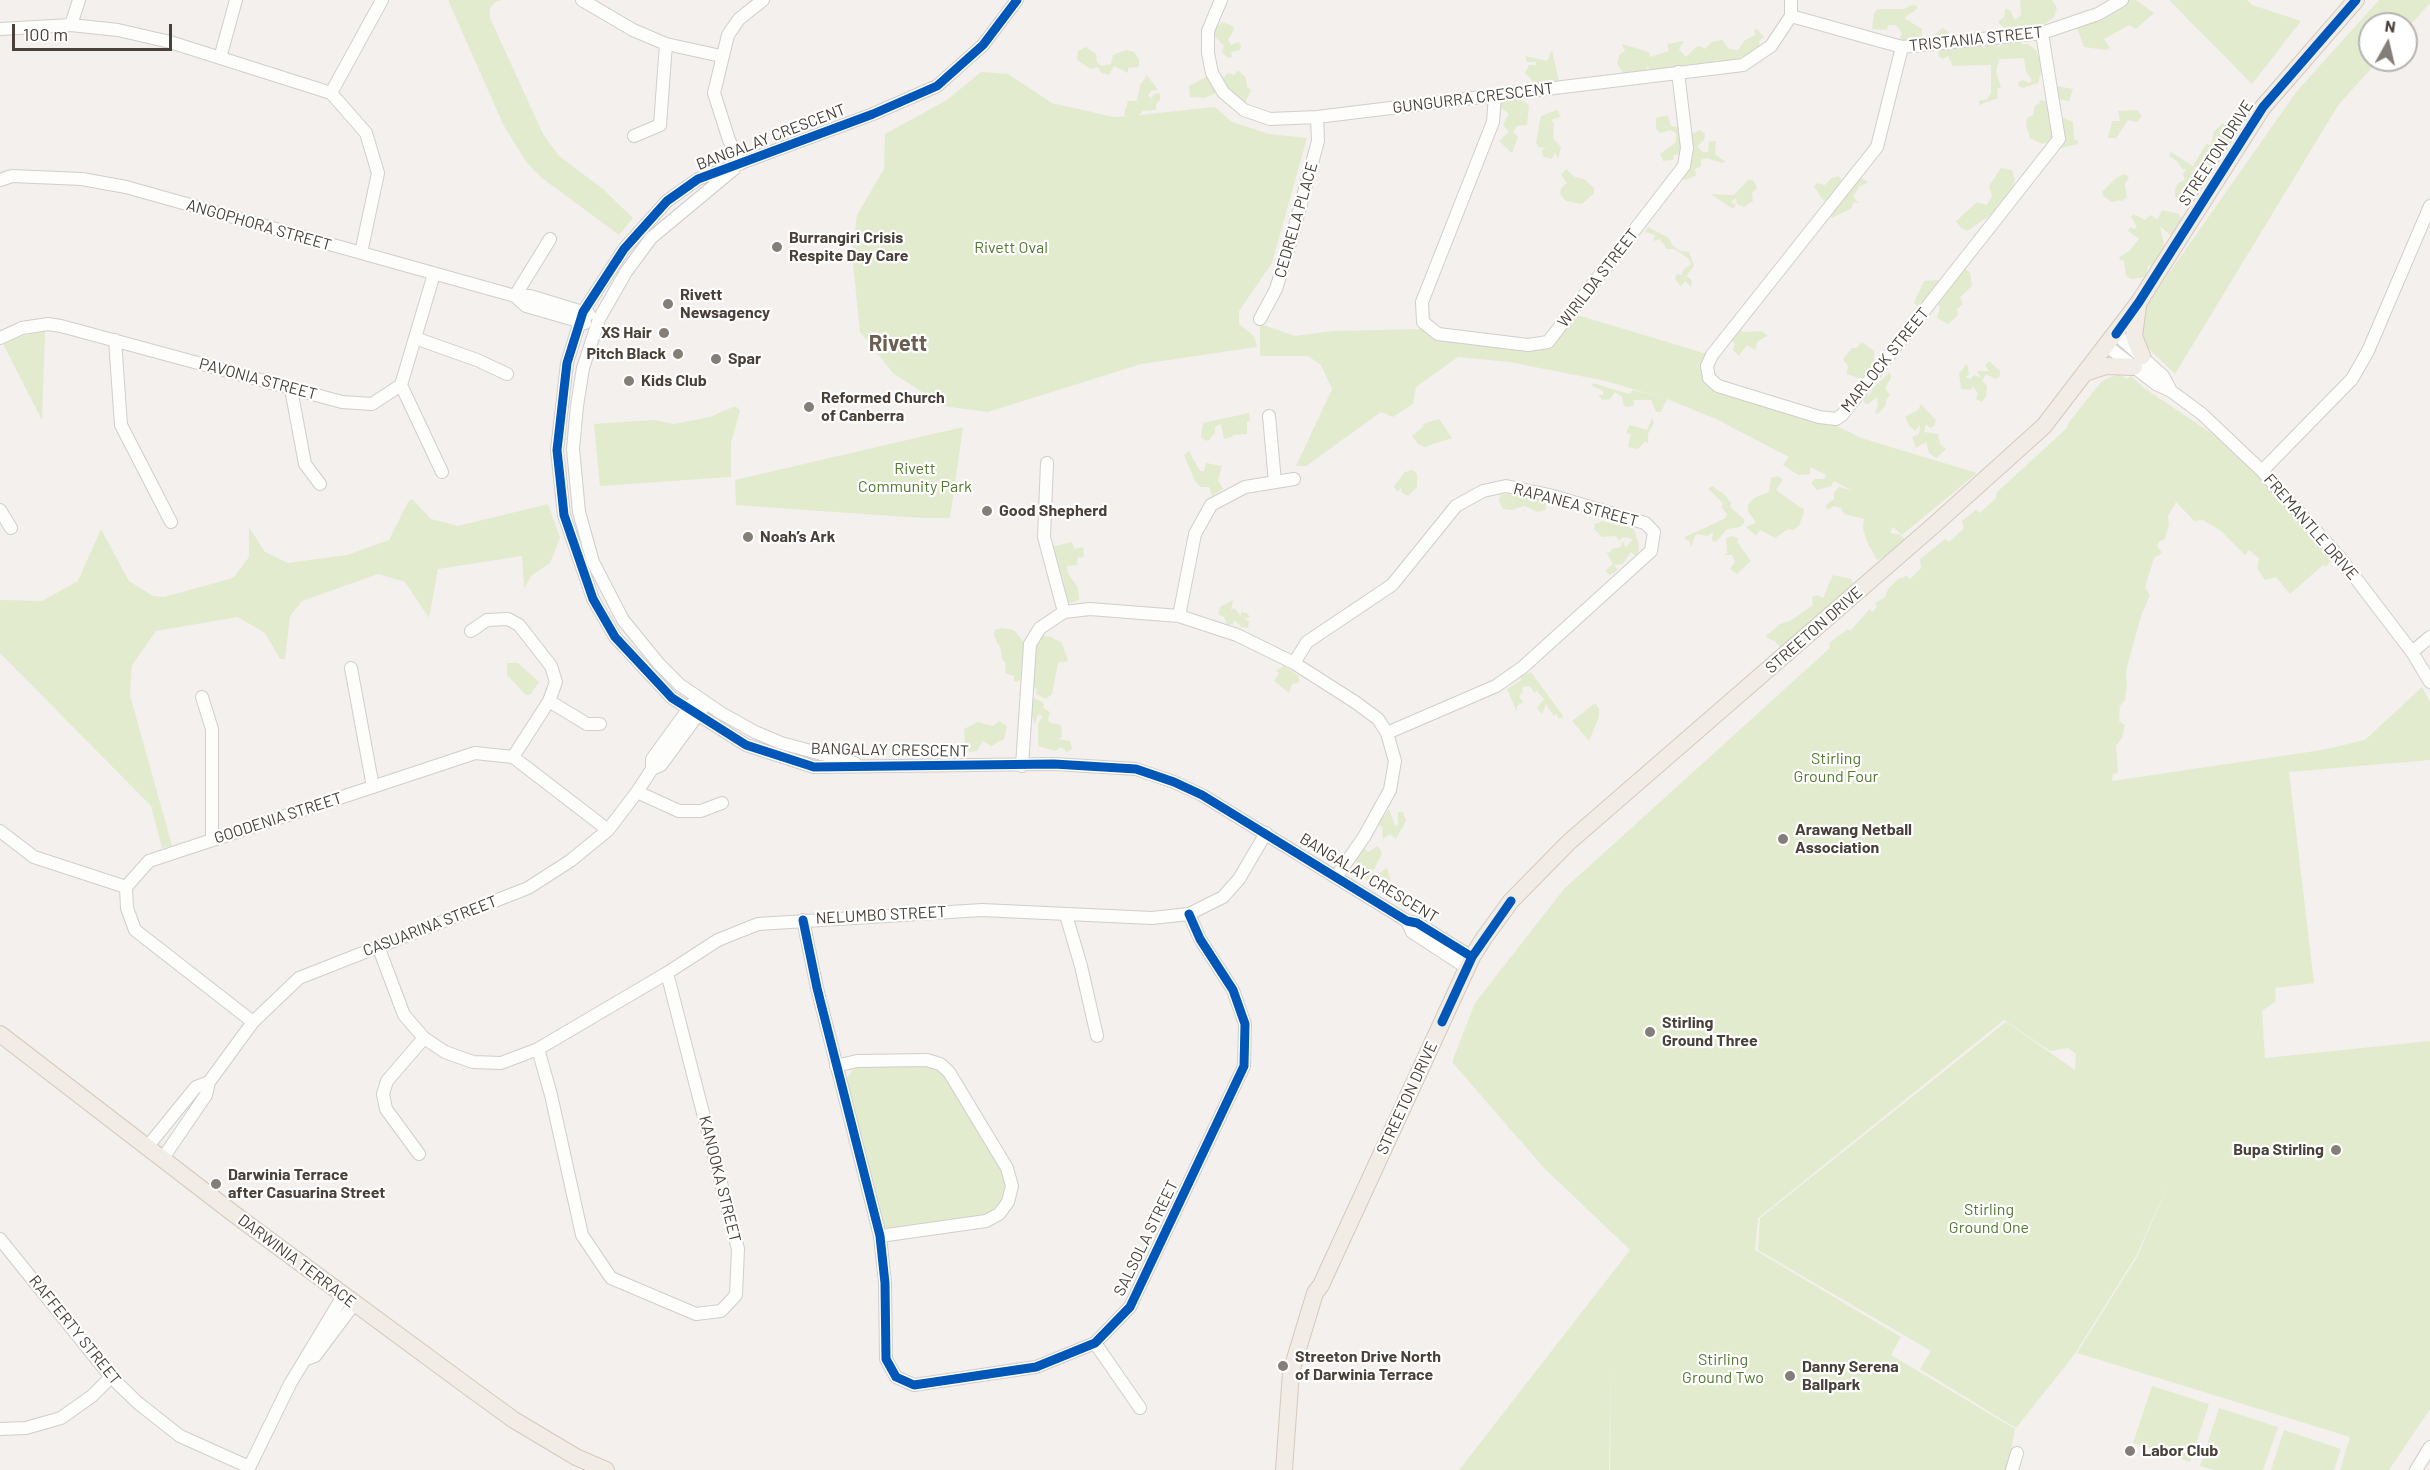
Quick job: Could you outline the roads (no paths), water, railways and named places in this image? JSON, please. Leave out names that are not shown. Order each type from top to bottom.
[{"type":"main road","name":"STREETON DRIVE","points":[[1284,1470],[1285,1432],[1292,1369],[1315,1293],[1321,1285],[1469,963],[1511,901],[1569,842],[1933,526],[2044,426],[2088,372],[2139,302],[2263,107],[2356,0]]},
{"type":"main road","points":[[2088,372],[2106,366],[2138,361],[2134,336],[2139,302]]},
{"type":"main road","name":"DARWINIA TERRACE","points":[[0,1034],[349,1300],[514,1420],[576,1457],[606,1470]]},
{"type":"main road","name":"STREETON DRIVE","points":[[1294,1470],[1300,1370],[1321,1294],[1321,1285]]},
{"type":"street","points":[[71,25],[79,0]]},
{"type":"street","points":[[220,58],[236,0]]},
{"type":"street","points":[[331,93],[382,0]]},
{"type":"street","points":[[582,0],[633,30],[666,44],[721,56]]},
{"type":"street","points":[[740,164],[729,140],[714,93],[721,56],[728,35],[739,19],[763,0]]},
{"type":"street","name":"BANGALAY CRESCENT","points":[[1017,0],[982,45],[937,86],[873,114],[698,179],[667,201],[624,249],[582,317],[567,363],[557,450],[564,515],[593,599],[615,637],[659,685],[693,712],[746,745],[813,767],[1054,764],[1136,769],[1174,782],[1202,795],[1407,921],[1417,923],[1469,963]]},
{"type":"street","name":"GUNGURRA CRESCENT","points":[[1221,0],[1208,31],[1208,53],[1212,73],[1223,92],[1244,110],[1270,119],[1317,117],[1743,65],[1771,46],[1791,16]]},
{"type":"street","points":[[1791,0],[1791,16]]},
{"type":"street","name":"TRISTANIA STREET","points":[[1791,16],[1902,47],[2042,33],[2098,14],[2122,0]]},
{"type":"street","points":[[0,28],[71,25],[117,30],[170,42],[331,93],[366,133],[378,173],[360,253]]},
{"type":"street","name":"MARLOCK STREET","points":[[1902,47],[1877,147],[1712,355],[1707,366],[1709,378],[1718,386],[1819,417],[1836,419],[1842,415],[2059,139],[2042,33]]},
{"type":"street","points":[[634,136],[660,124],[666,44]]},
{"type":"street","name":"WIRILDA STREET","points":[[1495,95],[1493,122],[1422,302],[1423,322],[1438,334],[1528,345],[1548,342],[1684,166],[1687,148],[1677,72]]},
{"type":"street","name":"CEDRELA PLACE","points":[[1260,319],[1280,277],[1295,226],[1318,141],[1317,117]]},
{"type":"street","name":"BANGALAY CRESCENT","points":[[740,164],[651,238],[627,272],[598,323],[583,368],[577,406],[573,449],[579,512],[593,562],[623,620],[659,664],[702,700],[755,732],[781,743],[868,767]]},
{"type":"street","name":"ANGOPHORA STREET","points":[[0,180],[12,176],[82,179],[126,187],[515,296],[530,296],[598,323]]},
{"type":"street","points":[[2262,471],[2352,379],[2368,351],[2430,206]]},
{"type":"street","points":[[515,296],[550,239]]},
{"type":"street","points":[[434,274],[401,385],[442,472]]},
{"type":"street","name":"PAVONIA STREET","points":[[0,338],[22,328],[48,324],[342,402],[372,404],[401,385]]},
{"type":"street","points":[[415,338],[477,360],[507,374]]},
{"type":"street","points":[[115,340],[121,426],[171,522]]},
{"type":"street","name":"FREMANTLE DRIVE","points":[[2111,340],[2138,361],[2156,384],[2171,391],[2202,414],[2262,471],[2331,546],[2412,652],[2430,682]]},
{"type":"street","points":[[291,389],[305,464],[320,484]]},
{"type":"street","points":[[1269,416],[1275,482]]},
{"type":"street","points":[[1047,463],[1044,537],[1064,612]]},
{"type":"street","points":[[1179,616],[1195,534],[1211,505],[1245,487],[1293,479]]},
{"type":"street","name":"RAPANEA STREET","points":[[1294,663],[1307,642],[1392,585],[1456,506],[1483,491],[1506,486],[1549,495],[1645,523],[1654,532],[1650,551],[1523,667],[1496,686],[1387,733]]},
{"type":"street","points":[[0,510],[10,528]]},
{"type":"street","points":[[1022,766],[1030,644],[1040,628],[1064,612],[1090,609],[1179,616],[1237,635],[1294,663],[1355,702],[1378,719],[1387,733],[1395,761],[1390,790],[1364,837],[1336,878]]},
{"type":"street","points":[[471,630],[487,620],[508,619],[519,625],[551,666],[556,682],[549,701],[513,757],[608,830]]},
{"type":"street","points":[[2412,652],[2430,637]]},
{"type":"street","points":[[351,668],[373,787]]},
{"type":"street","points":[[202,696],[212,729],[212,840]]},
{"type":"street","name":"CASUARINA STREET","points":[[163,1158],[206,1095],[209,1082],[254,1022],[299,978],[528,888],[570,861],[608,830],[652,769],[652,759],[702,700]]},
{"type":"street","points":[[549,701],[587,724],[600,724]]},
{"type":"street","name":"GOODENIA STREET","points":[[126,887],[149,861],[475,753],[513,757]]},
{"type":"street","points":[[637,792],[679,811],[701,811],[722,803]]},
{"type":"street","points":[[0,831],[34,857],[126,887],[127,908],[135,930],[254,1022]]},
{"type":"street","name":"NELUMBO STREET","points":[[378,946],[404,1015],[424,1038],[445,1052],[473,1062],[501,1063],[538,1049],[667,973],[718,940],[758,924],[982,910],[1152,918],[1189,914],[1223,897],[1239,879],[1266,833]]},
{"type":"street","name":"SALSOLA STREET","points":[[803,920],[836,1065],[880,1236],[885,1282],[886,1359],[896,1377],[914,1385],[1036,1367],[1095,1342],[1130,1306],[1244,1066],[1245,1024],[1233,990],[1200,939],[1189,914]]},
{"type":"street","points":[[1066,915],[1081,966],[1096,1036]]},
{"type":"street","name":"KANOOKA STREET","points":[[538,1049],[551,1095],[582,1235],[610,1278],[696,1314],[721,1311],[736,1296],[738,1249],[667,973]]},
{"type":"street","points":[[418,1154],[386,1109],[383,1094],[387,1081],[424,1038]]},
{"type":"street","points":[[836,1065],[857,1061],[927,1060],[940,1064],[949,1072],[1007,1168],[1012,1186],[1008,1202],[999,1214],[986,1221],[880,1236]]},
{"type":"street","name":"CASUARINA STREET","points":[[147,1146],[196,1087],[209,1082]]},
{"type":"street","name":"RAFFERTY STREET","points":[[3,1247],[111,1377],[180,1436],[248,1468]]},
{"type":"street","points":[[248,1468],[290,1384],[307,1359],[315,1356],[349,1300]]},
{"type":"street","points":[[1095,1342],[1140,1408]]},
{"type":"street","points":[[0,1429],[26,1428],[61,1418],[92,1396],[111,1377]]},
{"type":"street","points":[[2416,1470],[2430,1447]]},
{"type":"street","points":[[2012,1470],[2017,1453]]},
{"type":"place","name":"Burrangiri Crisis Respite Day Care","points":[[777,247]]},
{"type":"place","name":"Rivett Newsagency","points":[[668,304]]},
{"type":"place","name":"XS Hair","points":[[664,333]]},
{"type":"place","name":"Pitch Black","points":[[678,354]]},
{"type":"place","name":"Spar","points":[[716,359]]},
{"type":"place","name":"Kids Club","points":[[629,381]]},
{"type":"place","name":"Reformed Church of Canberra","points":[[809,407]]},
{"type":"place","name":"Good Shepherd","points":[[987,511]]},
{"type":"place","name":"Noah’s Ark","points":[[748,537]]},
{"type":"place","name":"Arawang Netball Association","points":[[1783,839]]},
{"type":"place","name":"Stirling Ground Three","points":[[1650,1032]]},
{"type":"place","name":"Bupa Stirling","points":[[2336,1150]]},
{"type":"place","name":"Darwinia Terrace after Casuarina Street","points":[[216,1184]]},
{"type":"place","name":"Streeton Drive North of Darwinia Terrace","points":[[1283,1366]]},
{"type":"place","name":"Danny Serena Ballpark","points":[[1790,1376]]},
{"type":"place","name":"Labor Club","points":[[2130,1451]]},
{"type":"district","name":"Rivett","points":[[898,344]]},
{"type":"park label","name":"Rivett Oval","points":[[1011,248]]},
{"type":"park label","name":"Rivett Community Park","points":[[915,478]]},
{"type":"park label","name":"Stirling Ground Four","points":[[1836,768]]},
{"type":"park label","name":"Stirling Ground One","points":[[1989,1219]]},
{"type":"park label","name":"Stirling Ground Two","points":[[1723,1369]]}]
